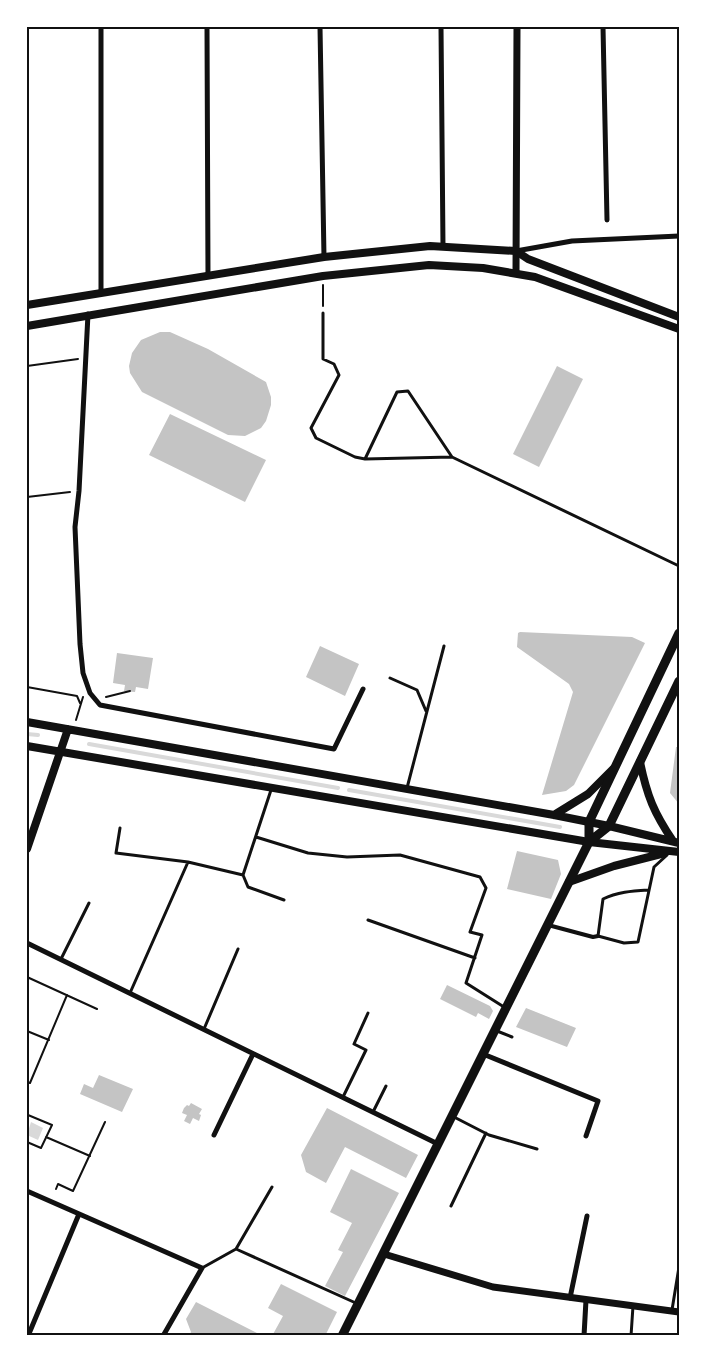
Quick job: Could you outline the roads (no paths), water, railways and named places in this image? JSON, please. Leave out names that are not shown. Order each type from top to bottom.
[{"type":"main road","points":[[27,305],[324,257],[443,246],[516,251],[528,259],[620,297],[679,317]]},
{"type":"main road","points":[[27,326],[322,276],[429,265],[483,268],[535,277],[679,329]]},
{"type":"main road","points":[[589,842],[589,822],[679,633]]},
{"type":"main road","points":[[342,1336],[589,842],[609,826],[679,681]]},
{"type":"main road","points":[[27,722],[554,815],[676,842]]},
{"type":"main road","points":[[27,849],[68,729]]},
{"type":"main road","points":[[630,735],[632,744],[636,746],[640,747],[649,741]]},
{"type":"main road","points":[[27,746],[589,842],[679,852]]},
{"type":"main road","points":[[640,762],[649,799],[657,817],[676,842]]},
{"type":"main road","points":[[554,815],[588,794],[616,766]]},
{"type":"main road","points":[[569,882],[670,851]]},
{"type":"street","points":[[101,27],[101,292]]},
{"type":"street","points":[[207,27],[208,276]]},
{"type":"street","points":[[320,27],[324,257]]},
{"type":"street","points":[[441,27],[443,246]]},
{"type":"street","points":[[516,273],[517,27]]},
{"type":"street","points":[[603,27],[607,220]]},
{"type":"street","points":[[516,251],[572,241],[679,236]]},
{"type":"street","points":[[88,314],[75,527],[83,673],[95,700],[100,705],[334,749],[363,690]]},
{"type":"street","points":[[548,925],[593,937],[598,936]]},
{"type":"street","points":[[27,943],[438,1144]]},
{"type":"street","points":[[214,1135],[253,1053]]},
{"type":"street","points":[[483,1054],[598,1101],[586,1136]]},
{"type":"street","points":[[27,1191],[202,1268],[163,1336]]},
{"type":"street","points":[[28,1336],[80,1214]]},
{"type":"street","points":[[570,1298],[587,1216]]},
{"type":"street","points":[[384,1254],[493,1287],[675,1312]]},
{"type":"street","points":[[584,1336],[586,1300]]},
{"type":"lane","points":[[323,313],[323,359],[334,364],[339,375],[312,428],[316,438],[355,457],[365,459],[452,457],[679,566]]},
{"type":"lane","points":[[365,459],[397,392],[408,391],[452,457]]},
{"type":"lane","points":[[407,788],[444,646]]},
{"type":"lane","points":[[390,678],[417,690],[426,713]]},
{"type":"lane","points":[[271,788],[243,876],[248,887],[284,900]]},
{"type":"lane","points":[[120,828],[116,853],[188,862],[243,876]]},
{"type":"lane","points":[[256,837],[308,853],[347,857],[400,855],[480,877],[486,888],[470,932],[482,935],[466,983],[506,1008]]},
{"type":"lane","points":[[648,890],[630,891],[603,899],[598,936],[624,943],[638,942],[653,865],[670,851]]},
{"type":"lane","points":[[130,993],[188,862]]},
{"type":"lane","points":[[61,959],[89,903]]},
{"type":"lane","points":[[368,920],[475,958]]},
{"type":"lane","points":[[204,1029],[238,948]]},
{"type":"lane","points":[[343,1097],[366,1050],[354,1044],[368,1013]]},
{"type":"lane","points":[[495,1030],[512,1037]]},
{"type":"lane","points":[[373,1112],[386,1086]]},
{"type":"lane","points":[[452,1116],[486,1133],[537,1149]]},
{"type":"lane","points":[[451,1206],[486,1133]]},
{"type":"lane","points":[[202,1268],[236,1249],[272,1187]]},
{"type":"lane","points":[[236,1249],[359,1304]]},
{"type":"lane","points":[[675,1312],[679,1267]]},
{"type":"lane","points":[[631,1336],[633,1306]]},
{"type":"waterway","points":[[27,734],[38,735]]},
{"type":"waterway","points":[[89,744],[338,788]]},
{"type":"waterway","points":[[349,790],[560,827]]}]
